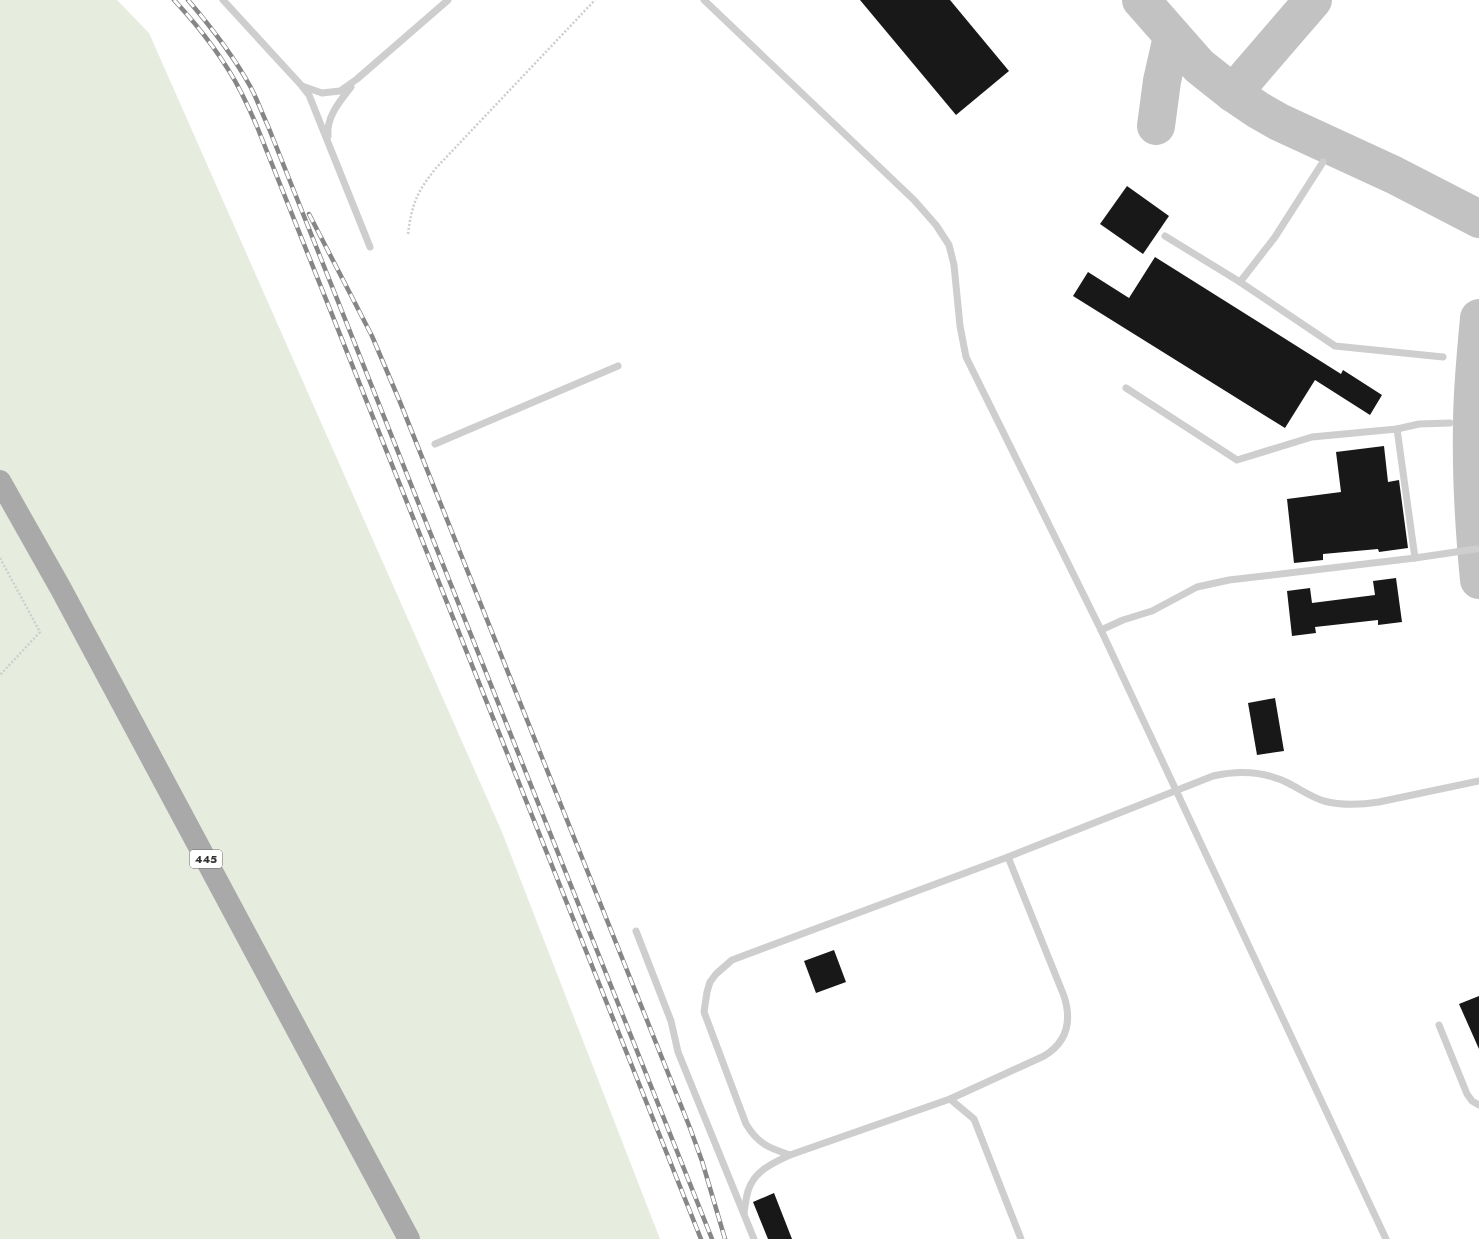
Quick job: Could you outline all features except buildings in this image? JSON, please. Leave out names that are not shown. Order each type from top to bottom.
[{"type":"main road","name":"445","points":[[0,480],[61,589],[409,1239]]},
{"type":"lane","points":[[224,0],[309,95],[370,247]]},
{"type":"lane","points":[[302,86],[322,93],[340,91],[357,79],[448,0]]},
{"type":"lane","points":[[704,0],[914,200],[936,225],[948,245],[954,265],[960,326],[966,357],[1101,630],[1386,1239]]},
{"type":"lane","points":[[329,144],[327,130],[332,115],[338,103],[357,79]]},
{"type":"lane","points":[[1240,282],[1275,237],[1323,162]]},
{"type":"lane","points":[[1164,236],[1240,282],[1335,346],[1443,357]]},
{"type":"lane","points":[[434,444],[618,366]]},
{"type":"lane","points":[[1126,388],[1237,460],[1312,437],[1397,429],[1419,424],[1450,423]]},
{"type":"lane","points":[[1397,429],[1415,558]]},
{"type":"lane","points":[[1101,630],[1123,620],[1152,611],[1197,587],[1229,580],[1415,558],[1476,549]]},
{"type":"lane","points":[[790,1155],[768,1147],[752,1134],[746,1124],[704,1012],[710,982],[716,974],[732,960],[1008,857],[1220,774],[1253,772],[1268,775],[1281,780],[1306,794],[1343,805],[1363,805],[1479,781]]},
{"type":"lane","points":[[744,1213],[748,1189],[760,1172],[770,1164],[790,1155],[950,1099],[1044,1056],[1054,1050],[1057,1046],[1067,1028],[1068,1008],[1008,857]]},
{"type":"lane","points":[[636,931],[671,1021],[678,1052],[754,1239]]},
{"type":"lane","points":[[1439,1025],[1467,1094],[1472,1101],[1479,1105]]},
{"type":"lane","points":[[950,1099],[974,1119],[1021,1239]]},
{"type":"path","points":[[408,234],[411,211],[421,186],[436,168],[595,0]]},
{"type":"path","points":[[0,558],[40,632],[0,674]]},
{"type":"shaded area","points":[[0,0],[117,0],[149,33],[502,832],[660,1239],[0,1239]]},
{"type":"taxiway","points":[[1141,0],[1199,66],[1233,93],[1258,110],[1279,122],[1394,175],[1479,219]]},
{"type":"taxiway","points":[[1233,93],[1313,0]]},
{"type":"taxiway","points":[[1156,126],[1162,81],[1172,37]]},
{"type":"taxiway","points":[[1479,318],[1472,412],[1473,502],[1479,580]]},
{"type":"railway","points":[[174,0],[202,33],[227,68],[241,92],[256,124],[701,1239]]},
{"type":"railway","points":[[188,0],[236,63],[253,91],[268,126],[712,1239]]},
{"type":"railway","points":[[309,214],[372,336],[400,402],[690,1128],[702,1161],[725,1239]]}]
